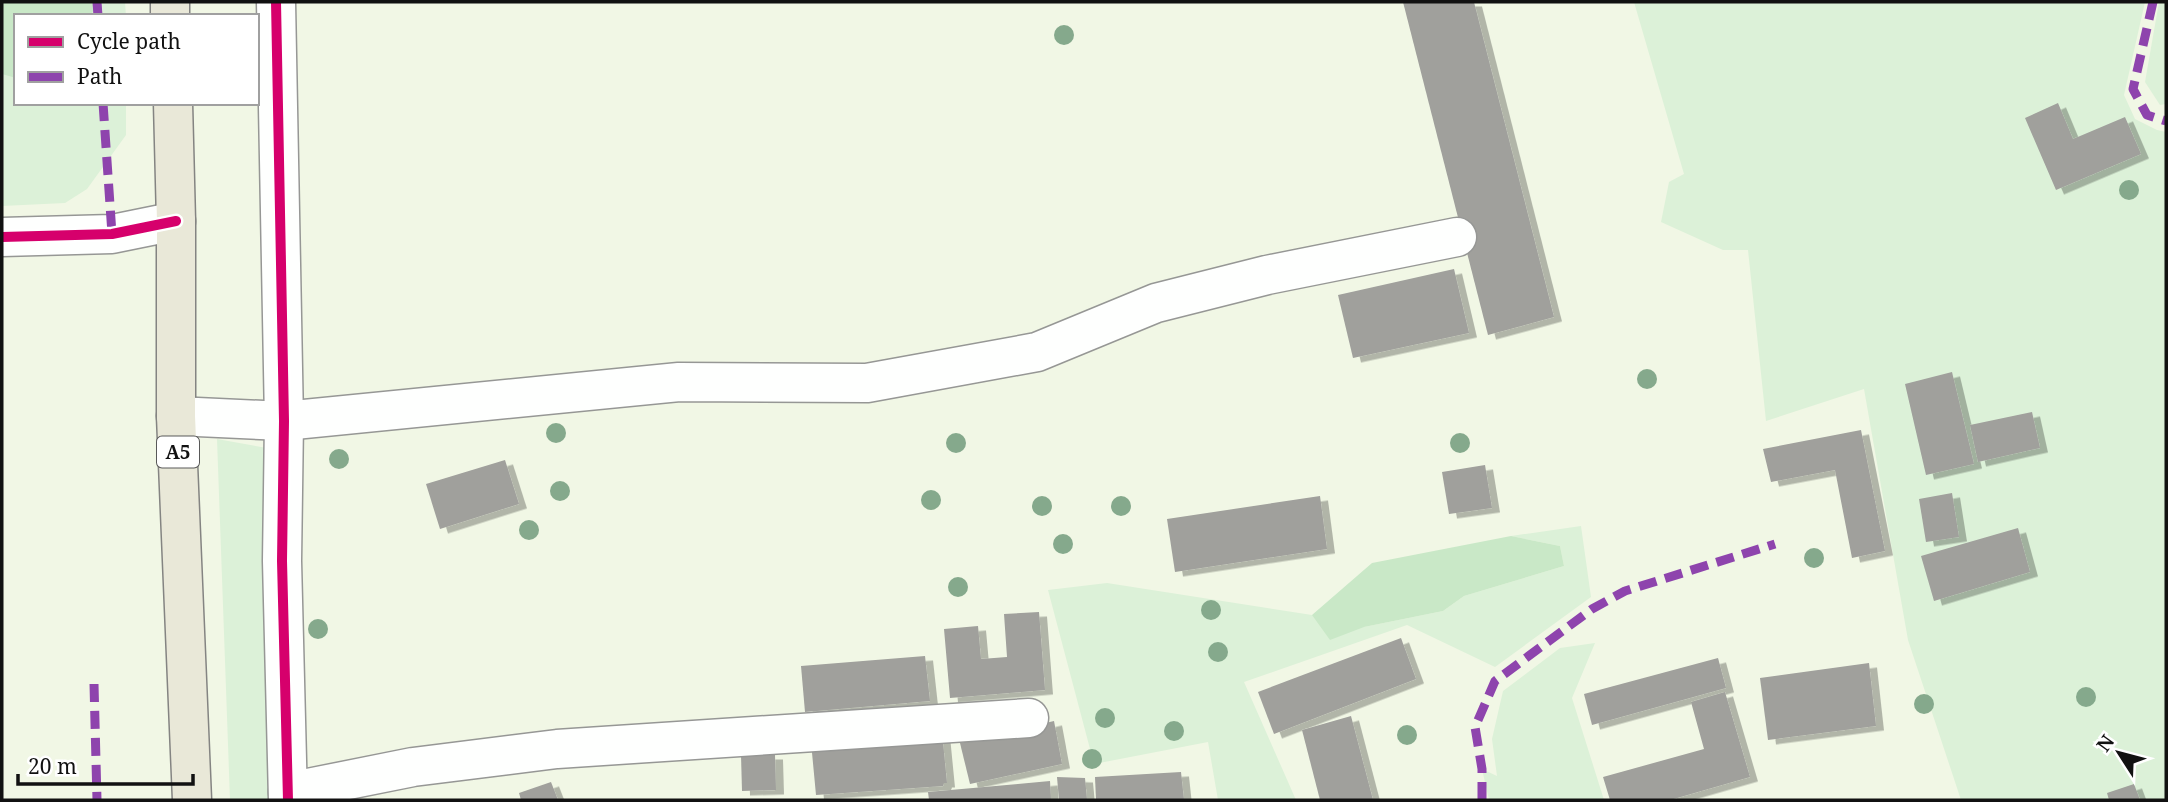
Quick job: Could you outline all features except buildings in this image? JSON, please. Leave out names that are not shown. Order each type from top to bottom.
[{"type":"highway","name":"A5","points":[[173,105],[176,416],[192,800]]},
{"type":"street","points":[[276,2],[284,421],[282,561],[288,796],[413,767],[557,749],[1030,718]]},
{"type":"street","points":[[2,237],[111,234],[176,221]]},
{"type":"street","points":[[176,416],[284,421],[679,382],[867,383],[1037,352],[1156,303],[1267,275],[1457,237]]},
{"type":"green space","points":[[2,2],[2166,2],[2166,800],[2,800]]},
{"type":"green space","points":[[2,2],[125,2],[126,14],[14,14],[14,105],[126,105],[126,135],[87,189],[65,203],[2,206]]},
{"type":"green space","points":[[2,2],[99,2],[91,14],[14,14],[14,77],[2,74]]},
{"type":"green space","points":[[1634,2],[2145,2],[2124,95],[2135,119],[2166,132],[2166,800],[1961,800],[1908,640],[1864,389],[1766,421],[1748,250],[1723,250],[1661,222],[1669,182],[1684,174]]},
{"type":"green space","points":[[2159,2],[2166,2],[2166,104],[2160,105],[2145,82]]},
{"type":"green space","points":[[217,439],[267,448],[276,800],[230,800]]},
{"type":"green space","points":[[1581,526],[1591,597],[1495,667],[1407,625],[1244,682],[1296,800],[1218,800],[1208,742],[1094,764],[1048,590],[1107,583],[1312,615],[1364,627],[1443,611],[1464,596],[1564,566],[1560,546],[1511,536]]},
{"type":"green space","points":[[1511,536],[1560,546],[1564,566],[1464,596],[1443,611],[1364,627],[1330,640],[1312,615],[1372,563]]},
{"type":"green space","points":[[1595,643],[1572,698],[1604,800],[1489,800],[1482,769],[1497,776],[1492,739],[1503,691],[1560,648]]},
{"type":"marked path","points":[[97,2],[98,14]]},
{"type":"marked path","points":[[2153,2],[2133,89],[2147,115],[2166,121]]},
{"type":"marked path","points":[[103,105],[112,234]]},
{"type":"marked path","points":[[1482,800],[1482,769],[1475,727],[1495,681],[1592,609],[1625,591],[1775,544]]},
{"type":"marked path","points":[[94,684],[97,800]]},
{"type":"cycle path","points":[[276,2],[284,421],[282,561],[288,800]]},
{"type":"cycle path","points":[[2,237],[112,234],[176,221]]}]
